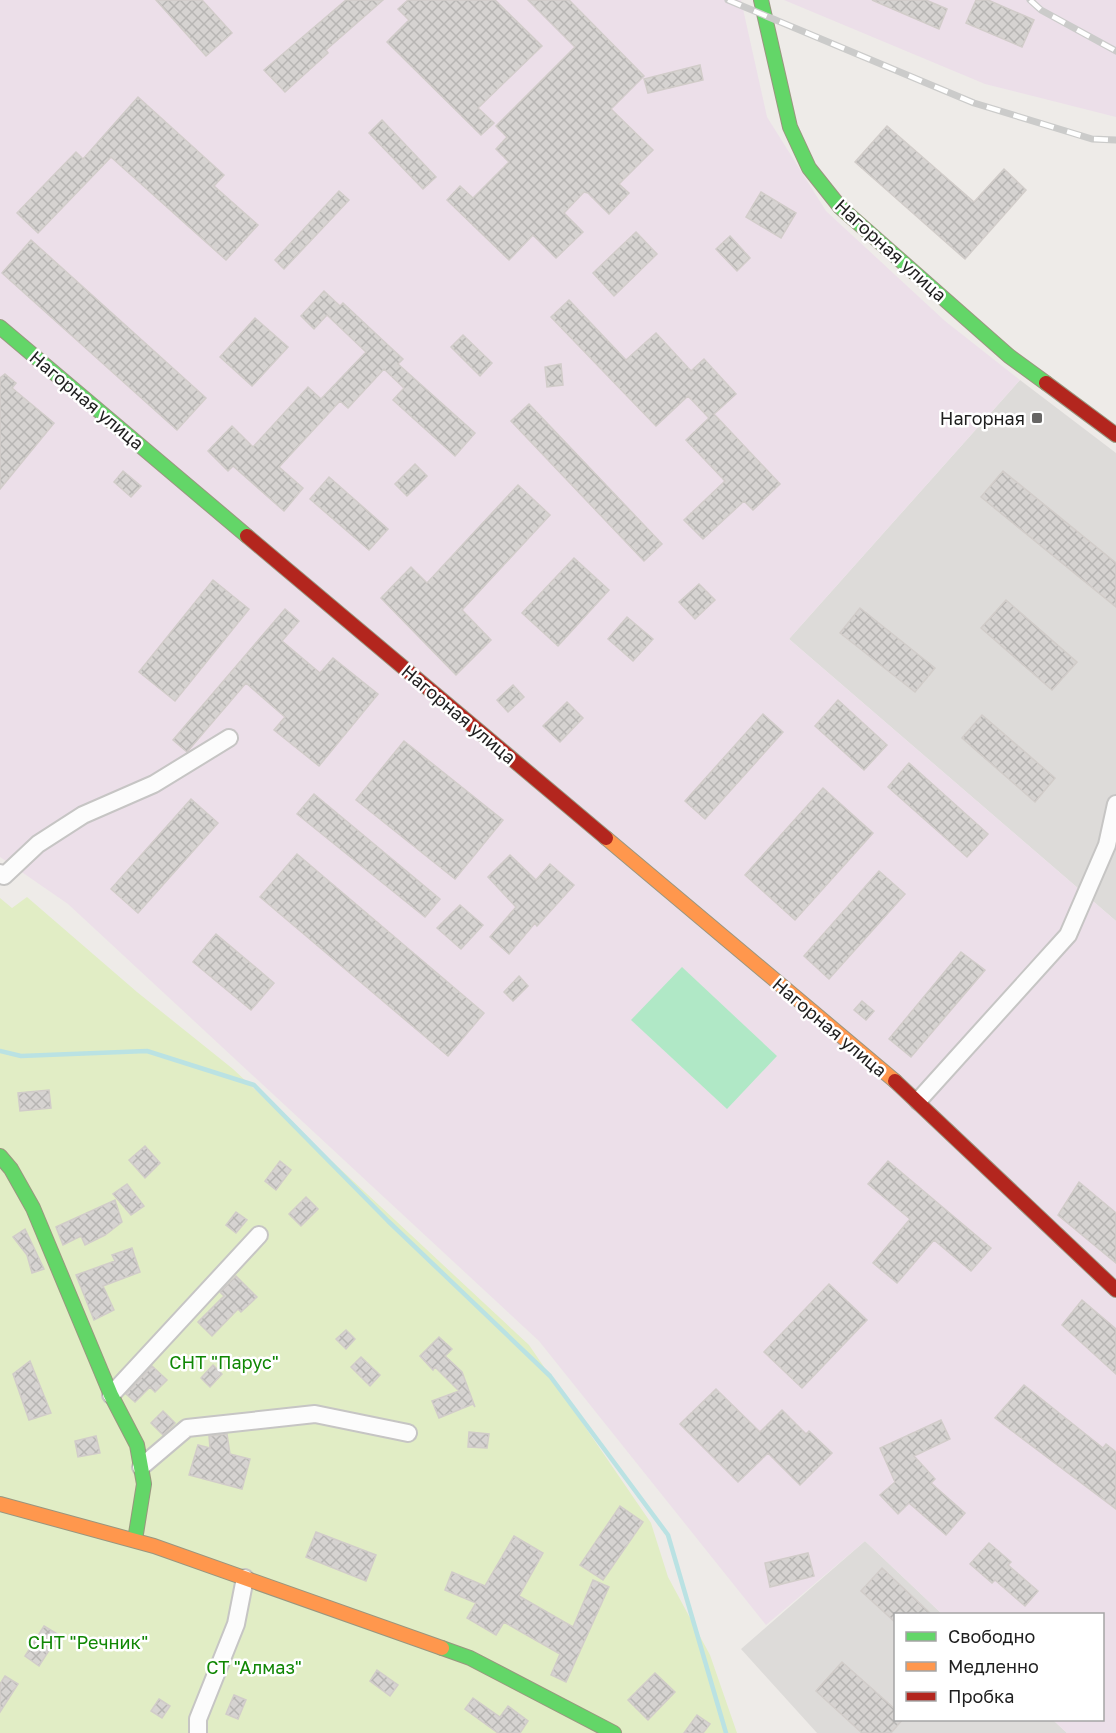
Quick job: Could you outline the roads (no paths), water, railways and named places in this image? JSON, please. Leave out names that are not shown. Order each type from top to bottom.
[{"type":"street","name":"Нагорная улица","points":[[761,0],[790,127],[810,168],[840,207],[1009,356],[1116,435]]},
{"type":"street","name":"Нагорная улица","points":[[0,327],[918,1101],[1116,1290]]},
{"type":"street","points":[[0,873],[4,876],[38,844],[83,815],[154,784],[229,738]]},
{"type":"street","points":[[918,1101],[1068,935],[1107,845],[1116,804]]},
{"type":"street","points":[[0,1156],[11,1169],[33,1208],[111,1395],[137,1445],[144,1484],[135,1540]]},
{"type":"street","points":[[111,1395],[259,1235]]},
{"type":"street","points":[[141,1467],[187,1428],[315,1414],[408,1433]]},
{"type":"street","points":[[0,1504],[135,1540],[470,1658],[614,1733]]},
{"type":"street","points":[[198,1733],[198,1719],[236,1624],[245,1578]]},
{"type":"waterway","points":[[0,1051],[21,1056],[147,1051],[254,1085],[388,1221],[550,1376],[668,1535],[726,1733]]},
{"type":"railway","points":[[728,0],[974,103],[1092,139],[1116,140]]},
{"type":"railway","points":[[1030,0],[1041,10],[1116,51]]},
{"type":"place","name":"Нагорная","points":[[1037,418]]},
{"type":"park label","name":"СНТ \"Парус\"","points":[[224,1362]]},
{"type":"park label","name":"СНТ \"Речник\"","points":[[88,1642]]},
{"type":"park label","name":"СТ \"Алмаз\"","points":[[254,1667]]}]
